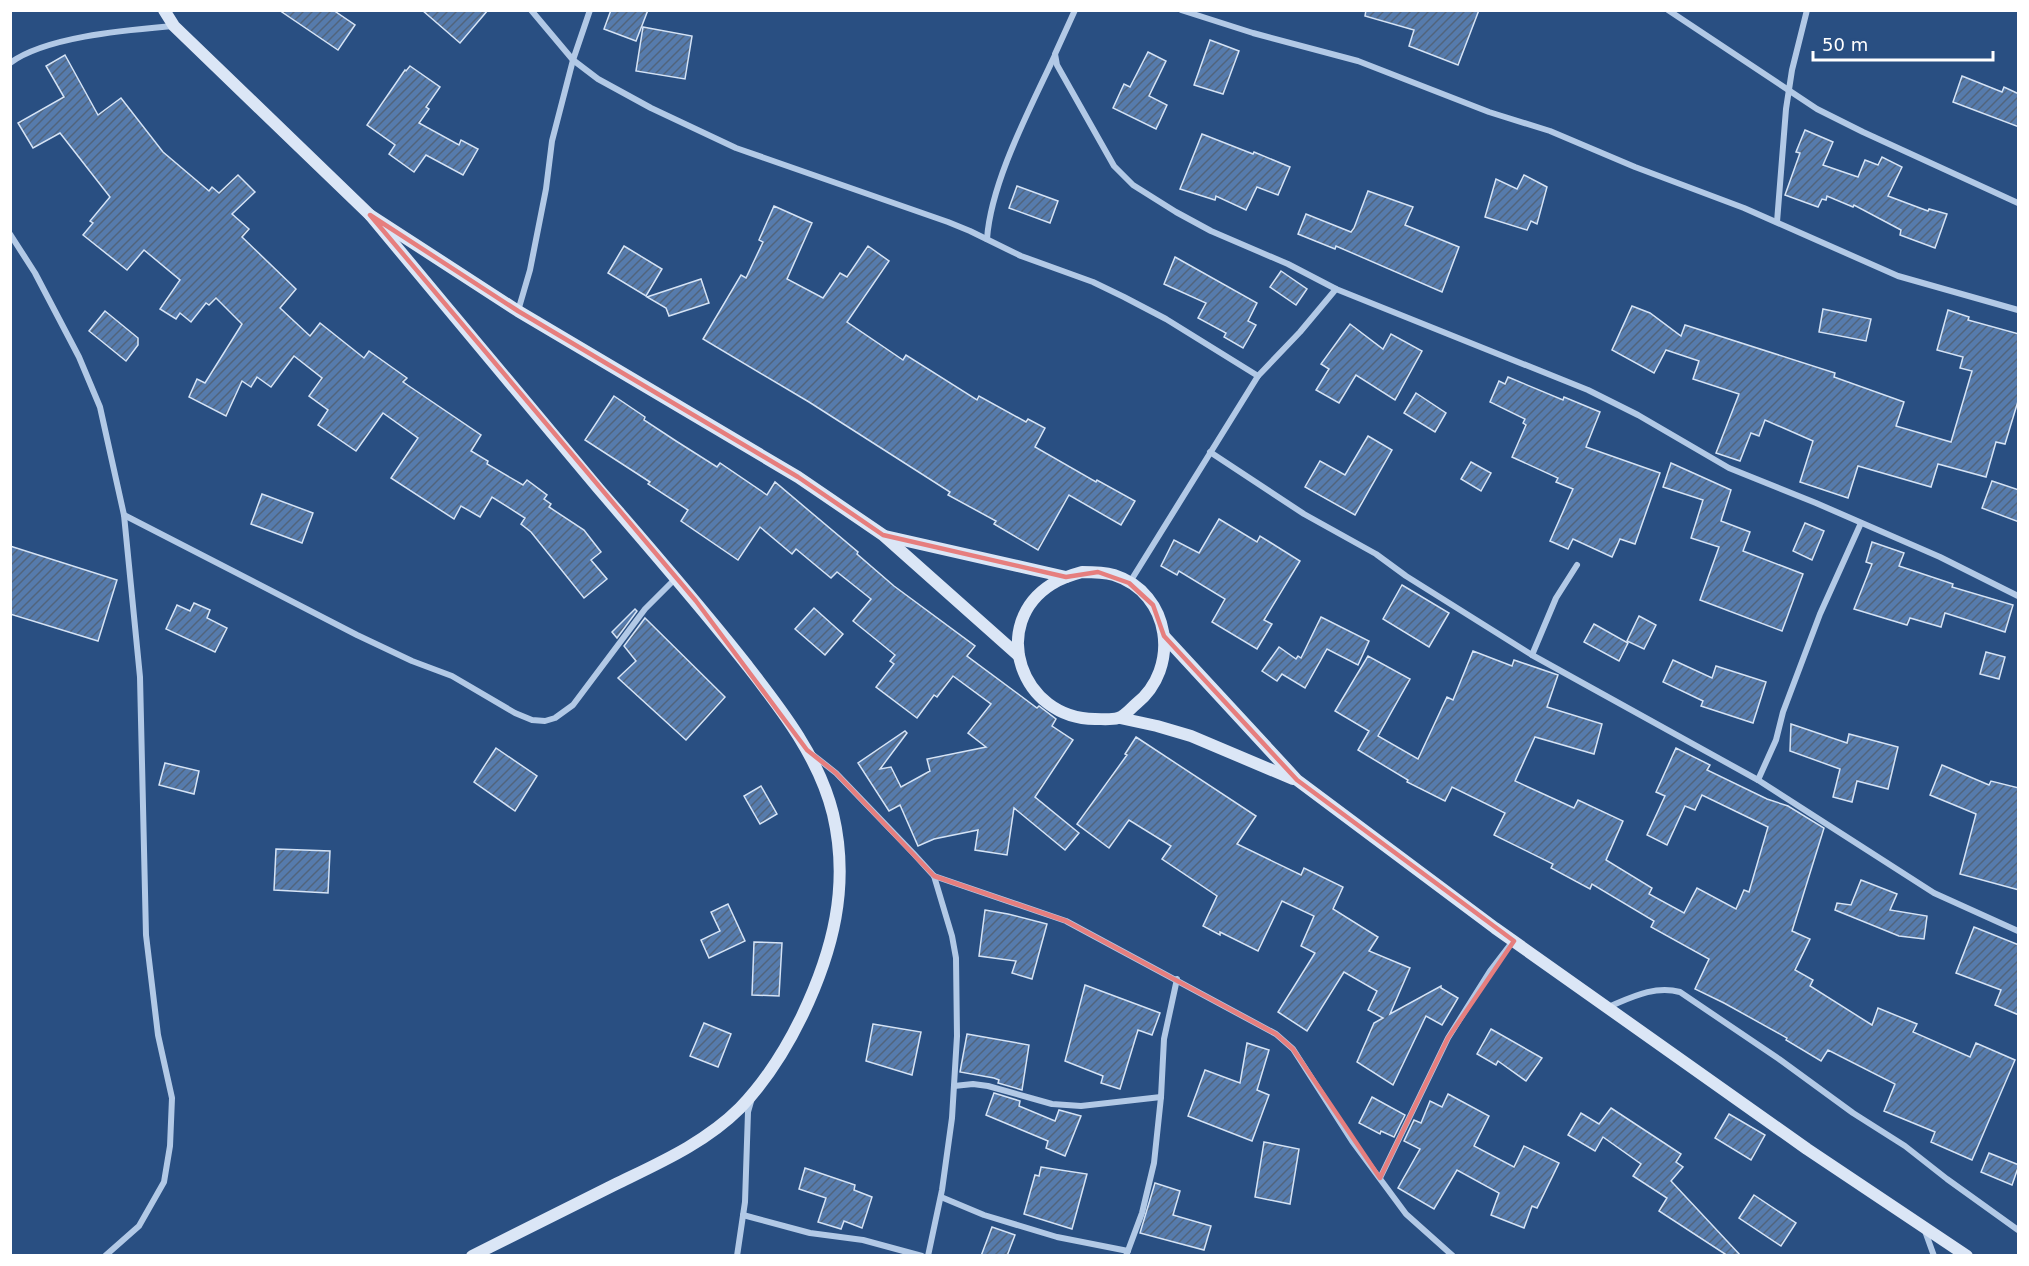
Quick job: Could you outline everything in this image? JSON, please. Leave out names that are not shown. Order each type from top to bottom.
[{"type":"main road","points":[[164,10],[174,26],[370,215],[696,600],[764,688],[807,750],[822,781],[832,812],[839,847],[840,894],[832,942],[816,986],[793,1033],[764,1082],[738,1110],[696,1143],[472,1256]]},
{"type":"main road","points":[[370,215],[518,311],[798,477],[883,535],[1019,656]]},
{"type":"main road","points":[[883,535],[1066,576]]},
{"type":"main road","points":[[1120,718],[1154,687],[1162,669],[1165,653],[1160,620],[1153,605],[1142,592],[1129,583],[1098,572],[1082,572],[1066,576],[1038,594],[1028,608],[1018,639],[1023,671],[1030,686],[1041,699],[1054,709],[1069,716],[1085,719],[1120,718],[1191,736],[1297,780]]},
{"type":"main road","points":[[1164,636],[1297,780],[1514,941],[1806,1149],[1967,1256]]},
{"type":"street","points":[[531,10],[573,60],[598,79],[651,108],[736,148],[948,222],[1021,256],[1093,282],[1166,319],[1258,376]]},
{"type":"street","points":[[518,311],[530,270],[546,189],[552,141],[573,60],[590,10]]},
{"type":"street","points":[[987,239],[988,222],[1003,176],[1075,10]]},
{"type":"street","points":[[1181,10],[1253,33],[1358,61],[1489,112],[1550,131],[1777,222],[1898,276],[2019,310]]},
{"type":"street","points":[[1668,10],[1790,91],[1842,122],[2019,203]]},
{"type":"street","points":[[1777,222],[1784,125],[1792,70],[1806,10]]},
{"type":"street","points":[[10,63],[26,54],[74,40],[107,33],[174,26]]},
{"type":"street","points":[[1055,54],[1057,65],[1064,79],[1114,166],[1133,185],[1210,231],[1288,264],[1336,290],[1588,390],[1638,415],[1729,468],[1940,557],[2019,597]]},
{"type":"street","points":[[10,234],[35,273],[91,383],[100,407],[124,515],[140,677],[146,935],[158,1035],[172,1098],[170,1146],[164,1182],[139,1226],[105,1256]]},
{"type":"street","points":[[1129,583],[1258,376],[1336,290]]},
{"type":"street","points":[[1210,452],[1304,514],[1376,554],[1406,576],[1532,655],[1758,780],[1934,893],[2019,931]]},
{"type":"street","points":[[124,515],[357,635],[412,661],[452,676],[515,713],[532,720],[545,722],[573,705],[645,609],[676,578]]},
{"type":"street","points":[[1758,780],[1776,740],[1783,712],[1820,614],[1861,523]]},
{"type":"street","points":[[1532,655],[1556,598],[1577,565]]},
{"type":"street","points":[[807,750],[836,773],[934,876],[952,936],[956,958],[957,1036],[951,1129],[941,1197],[928,1256]]},
{"type":"street","points":[[934,876],[1066,921],[1276,1034],[1293,1049],[1340,1123],[1406,1214],[1453,1256]]},
{"type":"street","points":[[1380,1178],[1448,1038],[1490,971],[1514,941]]},
{"type":"street","points":[[941,1197],[984,1215],[1057,1237],[1127,1253],[1149,1188],[1154,1163],[1161,1097],[1164,1033],[1177,979]]},
{"type":"street","points":[[1608,1007],[1652,990],[1669,988],[1680,992],[1779,1059],[1853,1113],[1905,1146],[2019,1230]]},
{"type":"street","points":[[954,1086],[973,1084],[988,1086],[1052,1104],[1081,1106],[1161,1097]]},
{"type":"street","points":[[736,1256],[743,1215],[748,1112],[753,1093]]},
{"type":"street","points":[[743,1215],[788,1228],[862,1240],[922,1256]]},
{"type":"street","points":[[1923,1226],[1934,1256]]},
{"type":"highlighted area","points":[[370,215],[518,311],[798,477],[883,535],[1066,577],[1098,572],[1129,583],[1153,605],[1164,636],[1297,780],[1514,941],[1448,1038],[1380,1178],[1293,1049],[1276,1034],[1066,921],[934,876],[836,773],[807,750],[696,601]]},
{"type":"building","points":[[279,10],[333,10],[355,25],[338,50]]},
{"type":"building","points":[[422,10],[488,10],[460,43]]},
{"type":"building","points":[[611,10],[648,10],[636,41],[604,29]]},
{"type":"building","points":[[1366,10],[1479,10],[1458,65],[1409,46],[1414,30],[1365,16]]},
{"type":"building","points":[[643,27],[692,36],[685,79],[636,71]]},
{"type":"building","points":[[1210,40],[1239,51],[1223,94],[1194,85]]},
{"type":"building","points":[[1148,52],[1166,61],[1149,96],[1167,105],[1156,129],[1113,108],[1124,84],[1130,87]]},
{"type":"building","points":[[65,55],[98,115],[121,98],[163,152],[209,191],[212,187],[219,193],[238,175],[255,192],[232,214],[249,229],[242,237],[296,289],[280,308],[310,336],[320,323],[364,358],[369,351],[407,378],[403,382],[481,435],[471,451],[488,461],[487,464],[523,485],[527,480],[547,495],[544,499],[551,504],[549,507],[584,530],[601,552],[591,560],[607,579],[584,598],[531,532],[521,524],[525,518],[492,497],[480,517],[461,506],[454,519],[391,478],[418,438],[383,413],[356,451],[318,425],[328,410],[309,396],[322,378],[294,356],[271,387],[257,377],[251,387],[242,381],[226,416],[189,397],[197,379],[205,383],[242,324],[216,298],[209,305],[206,303],[191,322],[180,313],[176,319],[160,309],[180,280],[144,250],[127,270],[83,235],[93,223],[90,221],[110,197],[60,133],[33,148],[18,123],[64,97],[46,66]]},
{"type":"building","points":[[410,66],[440,87],[426,107],[429,109],[419,123],[459,145],[461,140],[478,149],[463,175],[426,155],[414,172],[389,154],[395,145],[367,125]]},
{"type":"building","points":[[1962,76],[2002,92],[2004,87],[2019,94],[2019,127],[1953,102]]},
{"type":"building","points":[[1805,130],[1833,142],[1823,165],[1858,177],[1865,160],[1878,165],[1882,157],[1902,167],[1888,196],[1928,211],[1929,209],[1947,214],[1935,248],[1900,235],[1901,230],[1854,205],[1853,207],[1827,196],[1826,200],[1822,199],[1818,207],[1785,195],[1800,153],[1796,152]]},
{"type":"building","points":[[1202,134],[1290,167],[1278,195],[1257,187],[1246,210],[1216,196],[1215,200],[1180,189]]},
{"type":"building","points":[[1524,175],[1547,187],[1537,224],[1531,221],[1527,230],[1485,217],[1496,179],[1517,189]]},
{"type":"building","points":[[1017,186],[1058,201],[1050,223],[1009,208]]},
{"type":"building","points":[[1368,191],[1413,207],[1405,225],[1459,247],[1442,292],[1336,246],[1335,249],[1298,234],[1306,214],[1351,232]]},
{"type":"building","points":[[774,206],[812,223],[787,279],[823,298],[840,273],[847,277],[868,246],[889,261],[847,322],[903,360],[906,355],[977,400],[979,396],[1026,422],[1028,419],[1045,428],[1035,447],[1096,482],[1097,480],[1135,501],[1121,525],[1069,495],[1038,550],[994,524],[996,521],[948,495],[950,492],[809,402],[703,339],[741,275],[746,278],[763,242],[759,240]]},
{"type":"building","points":[[624,246],[662,269],[646,296],[608,273]]},
{"type":"building","points":[[1175,257],[1257,303],[1248,321],[1256,325],[1243,348],[1224,337],[1226,333],[1198,318],[1206,303],[1164,284]]},
{"type":"building","points":[[1281,271],[1307,289],[1296,305],[1270,287]]},
{"type":"building","points":[[701,279],[709,303],[669,316],[666,308],[647,297]]},
{"type":"building","points":[[1632,306],[1650,313],[1681,336],[1685,325],[1835,373],[1834,377],[1904,402],[1896,426],[1951,442],[1972,371],[1960,368],[1963,357],[1937,350],[1948,310],[1969,317],[1968,320],[2019,334],[2019,398],[2005,444],[1996,442],[1986,477],[1938,464],[1931,487],[1858,466],[1848,498],[1800,482],[1813,441],[1765,420],[1759,436],[1751,433],[1740,461],[1716,453],[1739,394],[1693,379],[1699,361],[1666,350],[1654,373],[1612,350]]},
{"type":"building","points":[[1823,309],[1871,319],[1866,341],[1819,332]]},
{"type":"building","points":[[105,311],[138,338],[138,345],[126,361],[89,331]]},
{"type":"building","points":[[1350,324],[1383,349],[1391,334],[1422,351],[1395,400],[1356,375],[1339,403],[1316,390],[1329,369],[1321,364]]},
{"type":"building","points":[[1508,377],[1563,400],[1564,397],[1600,412],[1586,447],[1660,473],[1635,544],[1620,539],[1612,557],[1573,539],[1568,549],[1550,541],[1573,489],[1556,482],[1558,478],[1512,457],[1526,425],[1523,423],[1525,419],[1490,402],[1499,381],[1505,384]]},
{"type":"building","points":[[1416,393],[1446,413],[1435,432],[1404,413]]},
{"type":"building","points":[[614,396],[645,417],[644,420],[676,441],[717,467],[720,463],[767,495],[775,482],[858,552],[857,554],[894,586],[975,646],[967,656],[1037,708],[1039,706],[1056,719],[1052,726],[1073,740],[1035,797],[1079,833],[1065,850],[1014,808],[1007,855],[975,850],[978,830],[934,839],[918,846],[900,805],[889,811],[858,763],[905,731],[907,733],[880,769],[891,767],[901,787],[930,771],[927,759],[986,747],[968,733],[991,704],[953,676],[937,697],[934,695],[917,718],[876,687],[894,664],[890,661],[895,655],[853,621],[871,599],[837,572],[831,578],[796,549],[792,554],[760,527],[738,560],[681,521],[688,510],[585,440]]},
{"type":"building","points":[[1368,436],[1392,450],[1355,515],[1305,487],[1320,461],[1345,475]]},
{"type":"building","points":[[1471,462],[1491,473],[1481,491],[1461,479]]},
{"type":"building","points":[[1671,463],[1731,490],[1721,521],[1750,532],[1743,551],[1803,574],[1782,631],[1700,600],[1719,547],[1691,538],[1703,500],[1663,487]]},
{"type":"building","points":[[1992,481],[2019,490],[2019,522],[1982,508]]},
{"type":"building","points":[[262,494],[313,513],[302,543],[251,524]]},
{"type":"building","points":[[1219,519],[1257,542],[1260,536],[1300,561],[1264,620],[1272,624],[1257,649],[1212,622],[1225,599],[1179,571],[1177,575],[1161,566],[1174,540],[1199,553]]},
{"type":"building","points":[[1805,523],[1824,531],[1812,560],[1793,551]]},
{"type":"building","points":[[1872,542],[1904,553],[1899,566],[1953,584],[1952,587],[2013,605],[2005,632],[1945,613],[1941,627],[1910,618],[1907,625],[1854,609],[1872,564],[1866,562]]},
{"type":"building","points":[[10,546],[117,580],[98,641],[10,614]]},
{"type":"building","points":[[1402,585],[1449,613],[1429,647],[1383,619]]},
{"type":"building","points":[[194,603],[210,610],[207,618],[227,628],[215,652],[166,629],[177,605],[190,611]]},
{"type":"building","points":[[814,608],[843,634],[825,655],[795,629]]},
{"type":"building","points":[[635,609],[637,611],[617,638],[612,632]]},
{"type":"building","points":[[1639,616],[1656,625],[1644,649],[1627,641]]},
{"type":"building","points":[[1321,617],[1369,641],[1358,665],[1327,649],[1305,688],[1282,674],[1277,681],[1262,671],[1279,647],[1296,659],[1298,656],[1301,658]]},
{"type":"building","points":[[645,618],[725,697],[686,740],[618,678],[636,661],[624,646]]},
{"type":"building","points":[[1594,624],[1628,643],[1619,661],[1584,642]]},
{"type":"building","points":[[1473,651],[1512,666],[1514,660],[1558,675],[1547,707],[1602,724],[1594,754],[1535,737],[1515,781],[1574,808],[1578,800],[1623,821],[1606,860],[1652,888],[1649,894],[1684,913],[1697,888],[1736,909],[1744,890],[1749,892],[1768,827],[1702,795],[1695,810],[1685,806],[1667,845],[1647,835],[1665,796],[1656,792],[1676,748],[1710,765],[1707,770],[1767,799],[1788,806],[1824,828],[1792,931],[1810,939],[1795,970],[1813,980],[1810,986],[1872,1025],[1878,1008],[1917,1024],[1913,1032],[1970,1057],[1976,1043],[2015,1060],[1972,1160],[1931,1142],[1935,1132],[1884,1111],[1895,1084],[1828,1050],[1821,1061],[1786,1040],[1787,1038],[1695,989],[1709,959],[1651,927],[1654,921],[1592,884],[1590,889],[1551,868],[1553,864],[1494,835],[1505,813],[1452,787],[1445,801],[1407,782],[1408,780],[1358,750],[1369,731],[1335,711],[1368,656],[1410,679],[1378,736],[1418,759],[1447,697],[1453,700]]},
{"type":"building","points":[[1986,652],[2005,657],[1999,679],[1980,674]]},
{"type":"building","points":[[1673,660],[1712,678],[1716,666],[1766,682],[1753,723],[1701,706],[1703,701],[1663,682]]},
{"type":"building","points":[[1791,724],[1847,743],[1849,734],[1898,747],[1888,789],[1857,781],[1852,802],[1833,797],[1840,769],[1790,751]]},
{"type":"building","points":[[1136,737],[1256,816],[1237,844],[1301,875],[1304,868],[1343,887],[1333,909],[1378,937],[1369,951],[1410,968],[1390,1014],[1441,986],[1458,998],[1442,1025],[1426,1016],[1393,1085],[1357,1062],[1374,1023],[1383,1018],[1368,1010],[1377,991],[1344,972],[1307,1031],[1278,1012],[1315,953],[1301,946],[1314,916],[1282,901],[1258,951],[1203,926],[1217,896],[1162,859],[1171,846],[1129,820],[1109,848],[1077,824],[1127,755],[1125,754]]},
{"type":"building","points":[[496,748],[537,776],[515,811],[474,782]]},
{"type":"building","points":[[165,763],[199,771],[194,794],[159,785]]},
{"type":"building","points":[[1942,765],[1989,785],[1991,781],[2019,788],[2019,890],[1960,874],[1976,814],[1930,795]]},
{"type":"building","points":[[761,786],[777,814],[760,824],[744,796]]},
{"type":"building","points":[[276,849],[330,851],[328,893],[274,890]]},
{"type":"building","points":[[1861,880],[1897,894],[1890,910],[1927,916],[1924,939],[1899,936],[1835,910],[1837,903],[1851,905]]},
{"type":"building","points":[[728,904],[745,941],[709,958],[701,940],[720,931],[711,912]]},
{"type":"building","points":[[985,910],[1047,924],[1032,979],[1012,973],[1016,961],[979,956]]},
{"type":"building","points":[[1974,927],[2019,945],[2019,1015],[1995,1005],[2001,990],[1956,973]]},
{"type":"building","points":[[754,942],[782,943],[779,996],[752,995]]},
{"type":"building","points":[[1085,985],[1160,1013],[1152,1035],[1138,1030],[1120,1089],[1101,1083],[1103,1076],[1065,1061]]},
{"type":"building","points":[[704,1023],[731,1034],[718,1067],[690,1056]]},
{"type":"building","points":[[873,1024],[921,1032],[912,1075],[866,1061]]},
{"type":"building","points":[[1491,1029],[1542,1058],[1526,1081],[1498,1061],[1496,1065],[1477,1054]]},
{"type":"building","points":[[967,1034],[1029,1045],[1022,1090],[998,1083],[999,1080],[994,1078],[960,1072]]},
{"type":"building","points":[[1247,1043],[1269,1050],[1257,1090],[1269,1095],[1252,1141],[1188,1116],[1205,1070],[1240,1083]]},
{"type":"building","points":[[994,1093],[1020,1101],[1019,1106],[1055,1121],[1059,1110],[1081,1116],[1065,1156],[1046,1148],[1048,1141],[986,1115]]},
{"type":"building","points":[[1448,1094],[1489,1116],[1474,1146],[1514,1167],[1524,1146],[1559,1163],[1537,1208],[1532,1206],[1524,1228],[1491,1215],[1499,1193],[1457,1170],[1434,1209],[1398,1188],[1420,1149],[1404,1141],[1414,1120],[1421,1123],[1430,1101],[1442,1107]]},
{"type":"building","points":[[1372,1097],[1405,1115],[1394,1137],[1381,1131],[1380,1134],[1359,1123]]},
{"type":"building","points":[[1611,1108],[1681,1154],[1676,1162],[1683,1167],[1671,1181],[1741,1256],[1728,1256],[1659,1211],[1667,1198],[1633,1176],[1641,1164],[1603,1137],[1595,1151],[1568,1135],[1581,1113],[1599,1124]]},
{"type":"building","points":[[1729,1114],[1765,1135],[1751,1160],[1715,1138]]},
{"type":"building","points":[[1264,1142],[1299,1149],[1290,1204],[1255,1197]]},
{"type":"building","points":[[1989,1153],[2019,1165],[2012,1185],[1981,1172]]},
{"type":"building","points":[[1041,1167],[1087,1174],[1072,1229],[1024,1214],[1035,1175],[1039,1176]]},
{"type":"building","points":[[805,1168],[855,1185],[854,1190],[872,1197],[862,1228],[844,1221],[841,1229],[818,1222],[826,1198],[799,1189]]},
{"type":"building","points":[[1155,1183],[1180,1191],[1173,1215],[1211,1226],[1204,1250],[1140,1233]]},
{"type":"building","points":[[1754,1195],[1796,1223],[1781,1246],[1739,1218]]},
{"type":"building","points":[[992,1227],[1015,1235],[1007,1256],[981,1256]]}]
